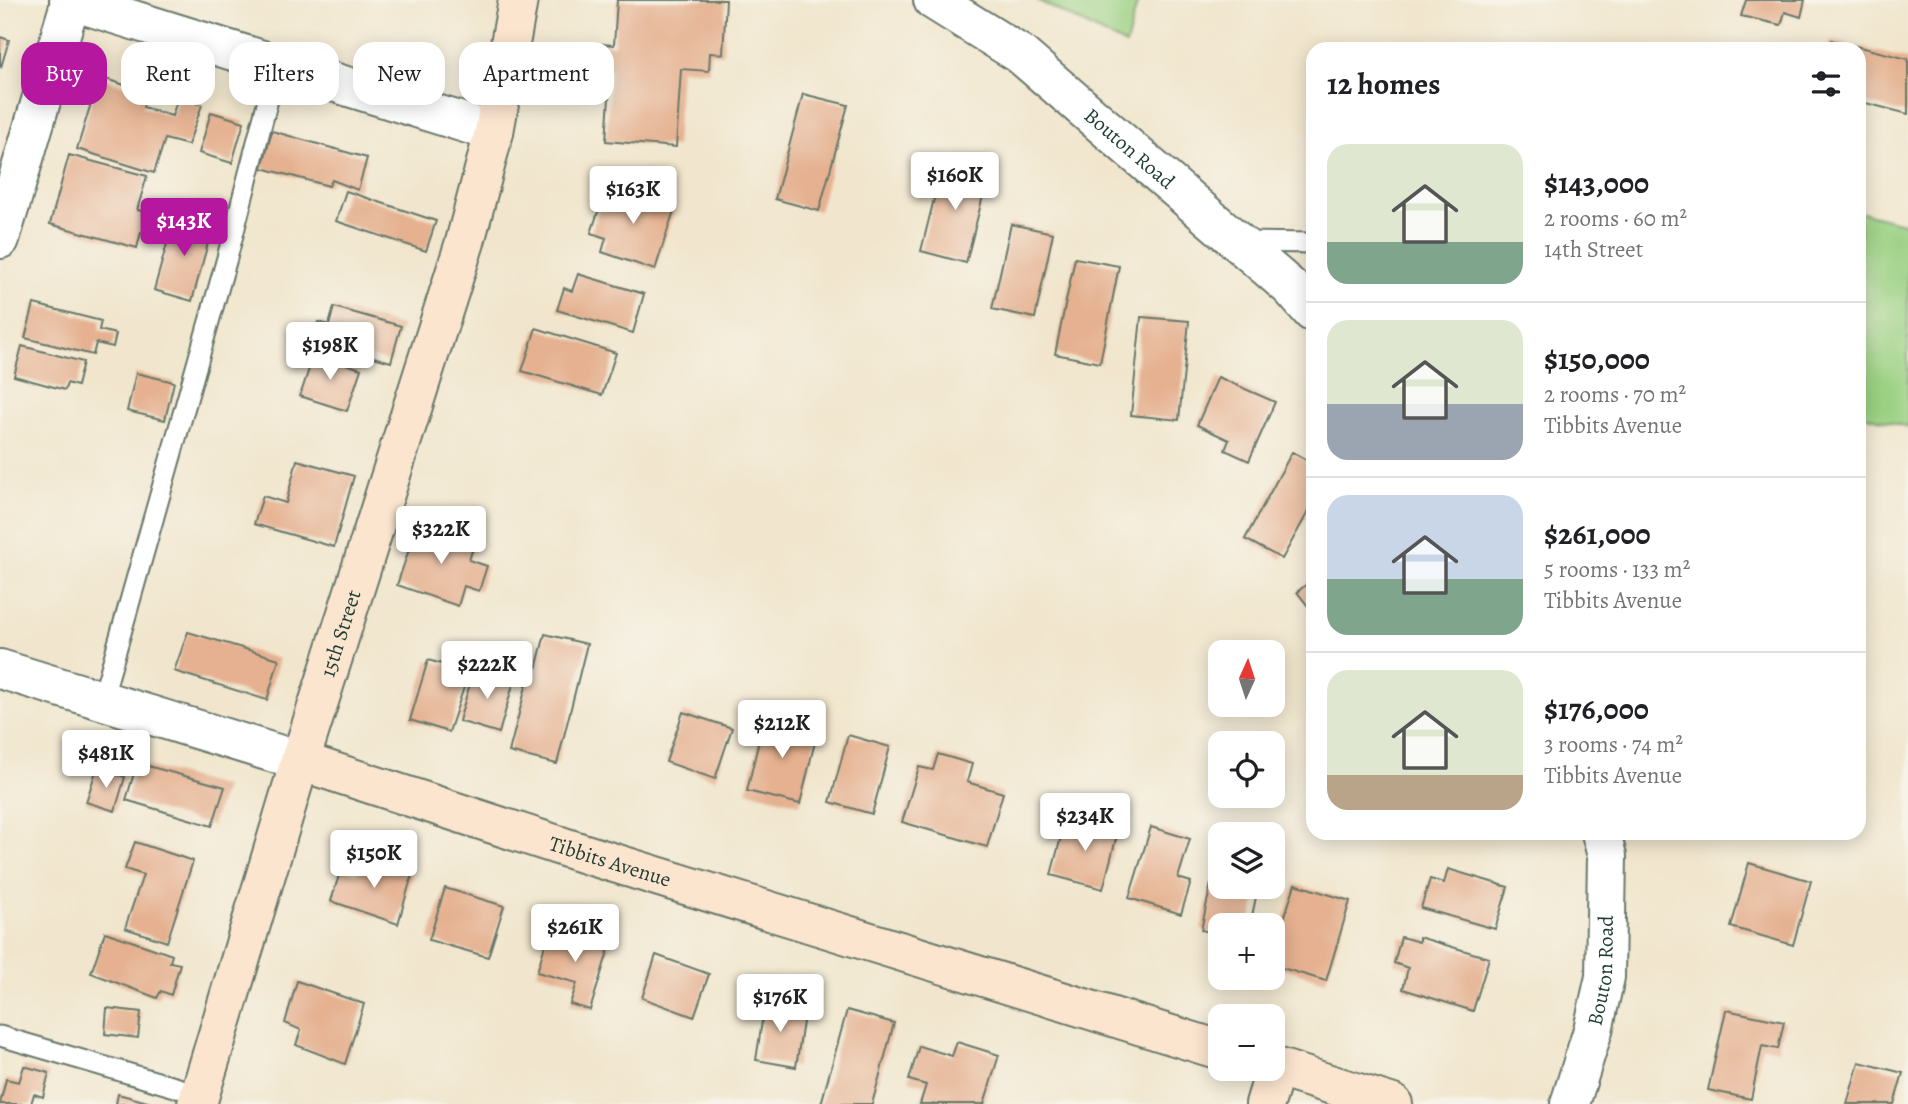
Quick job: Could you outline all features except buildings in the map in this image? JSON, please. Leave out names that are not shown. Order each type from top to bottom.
[{"type":"street","points":[[0,239],[70,0],[229,50]]},
{"type":"street","name":"15th Street","points":[[198,1099],[300,761],[465,243],[494,132],[518,0]]},
{"type":"street","name":"Bouton Road","points":[[933,0],[1020,54],[1290,287],[1306,305]]},
{"type":"street","points":[[339,84],[494,132]]},
{"type":"street","name":"Tibbits Avenue","points":[[0,669],[1208,1046]]},
{"type":"street","name":"Bouton Road","points":[[1570,1104],[1593,1030],[1605,976],[1607,856],[1603,840]]},
{"type":"street","points":[[1285,1070],[1393,1104]]},
{"type":"street","points":[[1265,1104],[1271,1081]]},
{"type":"lane","points":[[102,700],[228,258],[267,105]]},
{"type":"lane","points":[[1237,242],[1306,243]]},
{"type":"lane","points":[[0,1037],[198,1099]]},
{"type":"green space","points":[[1037,0],[1138,0],[1126,45]]},
{"type":"green space","points":[[1866,214],[1908,224],[1908,427],[1866,416]]}]
